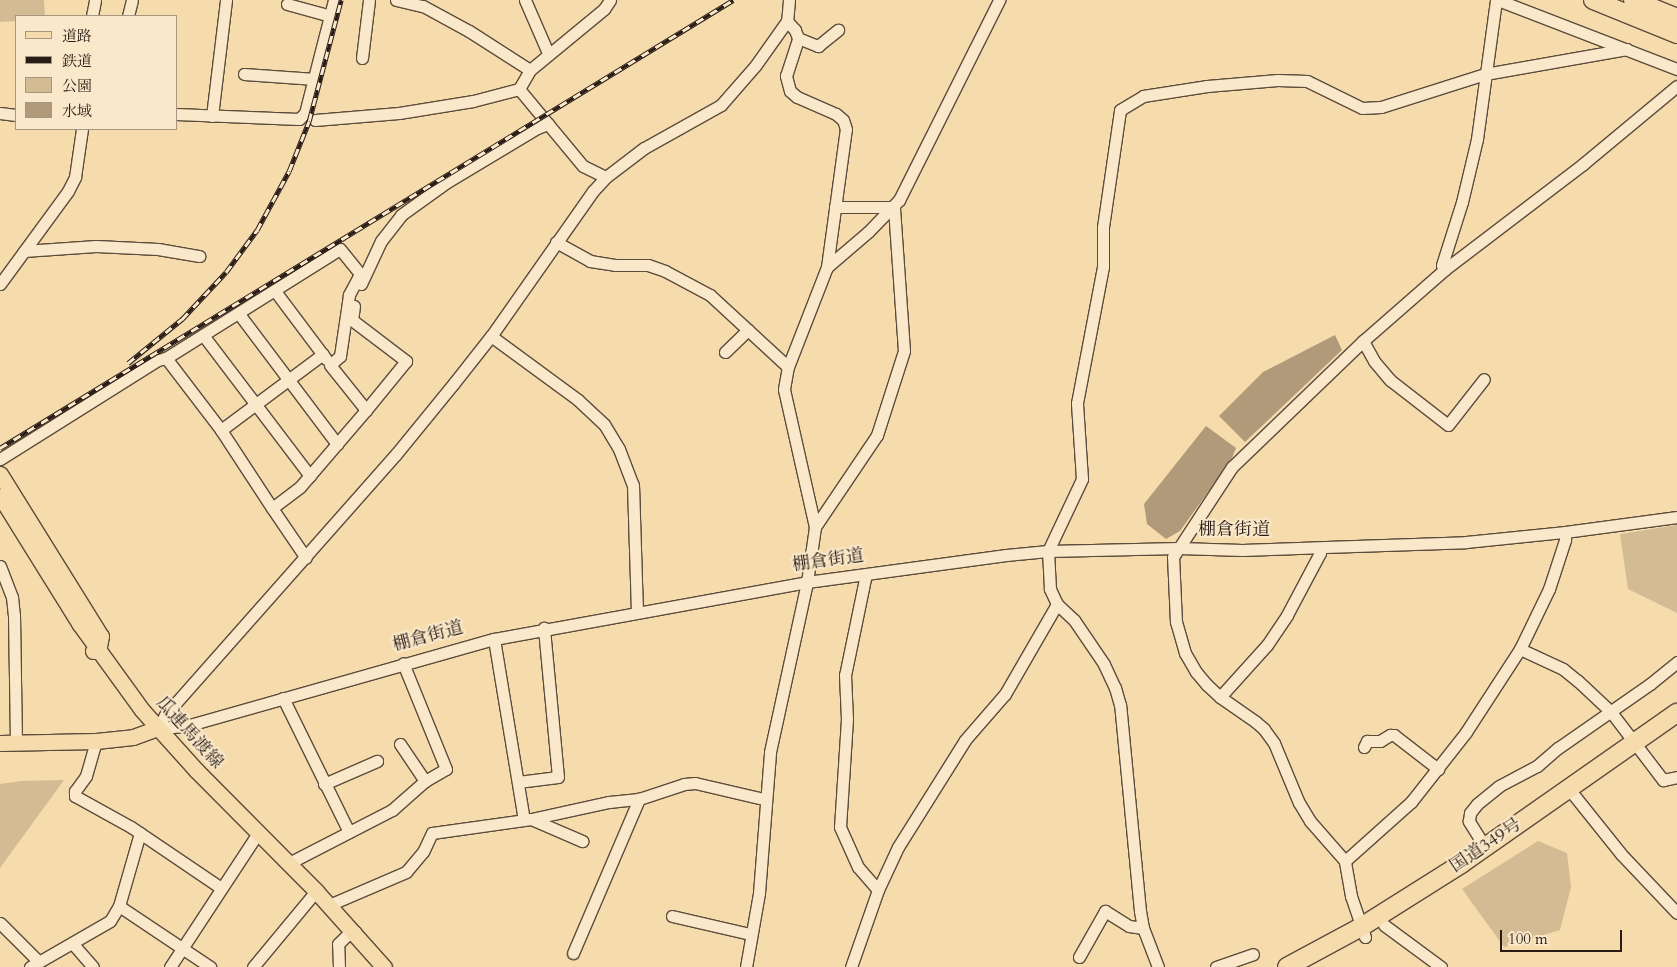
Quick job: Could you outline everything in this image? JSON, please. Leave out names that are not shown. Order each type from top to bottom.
[{"type":"highway","points":[[1593,0],[1677,34]]},
{"type":"highway","points":[[1633,0],[1677,18]]},
{"type":"highway","name":"国道349号","points":[[1287,967],[1363,932],[1384,925],[1638,747],[1677,713]]},
{"type":"highway","name":"国道349号","points":[[1638,747],[1677,727]]},
{"type":"highway","name":"国道349号","points":[[1310,967],[1486,847],[1573,794]]},
{"type":"main road","points":[[0,474],[100,636],[98,651],[87,650],[82,646],[0,516]]},
{"type":"main road","name":"瓜連馬渡線","points":[[0,496],[98,651],[158,728],[258,833],[316,890],[384,967]]},
{"type":"main road","name":"棚倉街道","points":[[0,743],[96,741],[133,737],[158,728]]},
{"type":"street","points":[[92,15],[94,0]]},
{"type":"street","points":[[128,15],[132,0]]},
{"type":"street","points":[[212,116],[226,0]]},
{"type":"street","points":[[178,114],[299,120],[305,113],[315,79],[334,0]]},
{"type":"street","points":[[362,58],[369,0]]},
{"type":"street","points":[[396,0],[424,3],[530,70]]},
{"type":"street","points":[[525,0],[548,53]]},
{"type":"street","points":[[315,120],[399,113],[473,101],[519,89],[530,70],[548,53],[604,9],[610,0]]},
{"type":"street","points":[[158,728],[165,715],[306,558],[396,454],[491,336],[580,208],[606,177],[644,148],[721,105],[755,66],[787,21],[789,0]]},
{"type":"street","points":[[827,267],[894,207],[999,0]]},
{"type":"street","points":[[1444,270],[1442,265],[1462,202],[1477,139],[1497,0],[1627,48],[1677,69]]},
{"type":"street","points":[[288,4],[331,16]]},
{"type":"street","points":[[746,967],[750,934],[759,893],[764,799],[770,752],[807,582],[815,527],[784,389],[788,367],[827,267],[846,128],[843,120],[836,114],[797,97],[790,91],[786,76],[798,38],[795,30],[787,21]]},
{"type":"street","points":[[798,38],[818,46],[838,30]]},
{"type":"street","points":[[1158,967],[1143,928],[1120,705],[1116,688],[1104,664],[1074,620],[1057,604],[1050,589],[1048,551],[1082,479],[1077,403],[1103,267],[1103,227],[1120,110],[1143,96],[1207,86],[1278,80],[1307,81],[1362,108],[1381,106],[1485,74],[1627,48]]},
{"type":"street","points":[[244,74],[315,79]]},
{"type":"street","points":[[1363,932],[1351,896],[1345,861],[1310,821],[1299,803],[1274,743],[1264,729],[1220,697],[1196,672],[1179,638],[1176,622],[1173,557],[1232,467],[1363,341],[1444,270],[1583,164],[1677,86]]},
{"type":"street","points":[[519,89],[583,166],[606,177]]},
{"type":"street","points":[[0,113],[15,115]]},
{"type":"street","points":[[272,508],[290,497],[310,476],[406,361],[352,320],[355,299],[381,240],[401,215],[447,182],[537,128],[548,124]]},
{"type":"street","points":[[0,284],[68,191],[75,177],[82,130]]},
{"type":"street","points":[[835,206],[894,207]]},
{"type":"street","points":[[815,527],[877,434],[904,351],[894,207]]},
{"type":"street","points":[[556,242],[590,261],[615,265],[648,264],[710,295],[788,367]]},
{"type":"street","points":[[24,251],[96,246],[158,249],[199,256]]},
{"type":"street","points":[[0,459],[158,360],[166,358],[239,314],[340,249],[360,274],[350,295],[340,356],[330,364]]},
{"type":"street","points":[[275,291],[366,410]]},
{"type":"street","points":[[239,314],[337,444]]},
{"type":"street","points":[[725,352],[748,330]]},
{"type":"street","points":[[203,335],[310,476]]},
{"type":"street","points":[[491,336],[578,400],[604,424],[619,449],[633,485],[638,611]]},
{"type":"street","points":[[1363,341],[1374,361],[1390,380],[1448,425],[1484,379]]},
{"type":"street","points":[[221,430],[322,354]]},
{"type":"street","points":[[166,358],[221,430],[306,558]]},
{"type":"street","name":"棚倉街道","points":[[158,728],[186,726],[494,638],[807,582],[1048,551],[1179,548],[1242,550],[1466,542],[1565,532],[1677,517]]},
{"type":"street","points":[[1345,861],[1411,802],[1466,732],[1520,649],[1549,589],[1565,540],[1565,532]]},
{"type":"street","points":[[1220,697],[1267,645],[1287,615],[1320,553],[1319,548]]},
{"type":"street","points":[[0,566],[12,597],[14,615],[16,743]]},
{"type":"street","points":[[866,574],[845,675],[847,719],[840,827],[858,867],[878,890]]},
{"type":"street","points":[[851,967],[878,890],[898,847],[965,740],[1005,694],[1057,604]]},
{"type":"street","points":[[518,782],[558,777],[544,628]]},
{"type":"street","points":[[494,638],[518,782],[527,820]]},
{"type":"street","points":[[1520,649],[1563,669],[1611,712],[1663,780],[1677,777]]},
{"type":"street","points":[[1486,847],[1469,821],[1470,813],[1477,804],[1499,786],[1537,766],[1558,748],[1611,712],[1677,662]]},
{"type":"street","points":[[289,863],[392,810],[425,781],[446,769],[403,663]]},
{"type":"street","points":[[283,698],[349,832]]},
{"type":"street","points":[[1364,747],[1367,741],[1380,741],[1390,735],[1394,735],[1438,769]]},
{"type":"street","points":[[96,741],[86,776],[75,791],[75,796],[140,833],[221,888]]},
{"type":"street","points":[[400,744],[425,781]]},
{"type":"street","points":[[324,784],[377,761]]},
{"type":"street","points":[[330,905],[406,872],[423,852],[432,833],[527,820],[639,799],[684,784],[695,783],[764,799]]},
{"type":"street","points":[[1573,794],[1621,854],[1677,913]]},
{"type":"street","points":[[573,954],[639,799]]},
{"type":"street","points":[[527,820],[582,840]]},
{"type":"street","points":[[0,923],[34,965],[110,921],[119,906],[140,833]]},
{"type":"street","points":[[170,967],[258,833]]},
{"type":"street","points":[[253,967],[316,890]]},
{"type":"street","points":[[119,906],[210,967]]},
{"type":"street","points":[[1079,957],[1105,911],[1129,926],[1143,928]]},
{"type":"street","points":[[672,916],[750,934]]},
{"type":"street","points":[[1384,925],[1441,967]]},
{"type":"street","points":[[339,967],[338,944],[347,935],[355,932]]},
{"type":"street","points":[[73,944],[93,967]]},
{"type":"street","points":[[1216,967],[1253,954]]},
{"type":"green space","points":[[0,0],[44,0],[45,15],[15,15],[15,21],[0,22]]},
{"type":"green space","points":[[1677,525],[1677,613],[1628,589],[1620,534]]},
{"type":"green space","points":[[64,780],[0,868],[0,784],[21,781]]},
{"type":"green space","points":[[1538,841],[1567,853],[1571,887],[1560,930],[1504,947],[1462,889]]},
{"type":"water","points":[[1335,335],[1342,350],[1245,442],[1219,416],[1263,372]]},
{"type":"water","points":[[1206,426],[1236,448],[1231,460],[1180,531],[1166,539],[1147,524],[1144,504]]},
{"type":"railway","points":[[128,363],[182,319],[226,272],[257,230],[289,171],[309,121],[341,0]]},
{"type":"railway","points":[[0,448],[733,0]]}]
